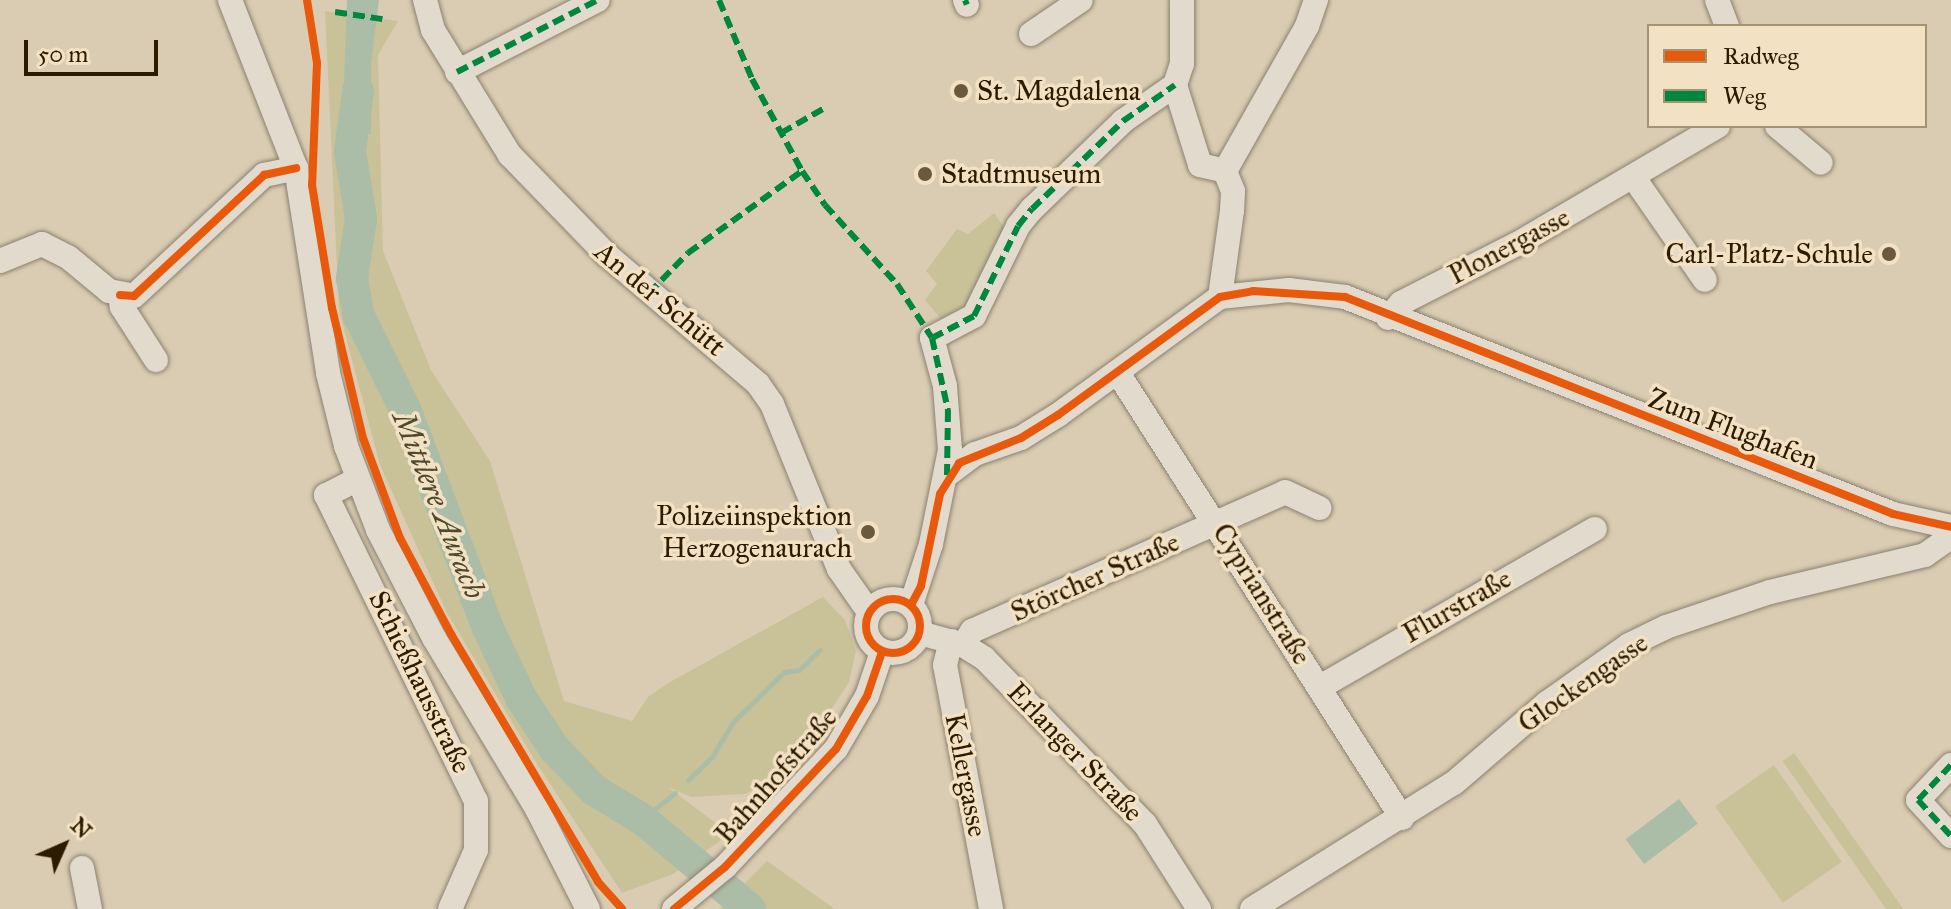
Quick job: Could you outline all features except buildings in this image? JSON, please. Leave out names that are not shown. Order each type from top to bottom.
[{"type":"street","points":[[230,0],[296,168],[315,314],[358,479],[408,592],[537,809],[588,909]]},
{"type":"street","name":"An der Schütt","points":[[425,0],[433,30],[510,155],[575,225],[758,384],[772,404],[839,569],[869,612]]},
{"type":"street","points":[[457,72],[598,0]]},
{"type":"street","points":[[1031,34],[1081,0]]},
{"type":"street","points":[[1182,0],[1182,64],[1175,85],[1200,165],[1225,171]]},
{"type":"street","points":[[1225,171],[1307,26],[1316,0]]},
{"type":"street","points":[[1717,0],[1726,24]]},
{"type":"street","points":[[911,605],[892,599],[869,612],[867,635],[882,652],[901,653],[920,633],[911,605],[921,586],[947,475],[948,410],[932,338],[974,316],[1018,226],[1032,209],[1123,121],[1175,85]]},
{"type":"street","name":"Plonergasse","points":[[1388,318],[1401,303],[1634,178],[1715,128]]},
{"type":"street","points":[[1779,128],[1821,163]]},
{"type":"street","points":[[5,249],[42,244],[68,257],[120,295],[134,296],[264,175],[296,168]]},
{"type":"street","points":[[1220,297],[1233,191],[1225,171]]},
{"type":"street","points":[[1634,178],[1705,280]]},
{"type":"street","name":"Zum Flughafen","points":[[947,475],[975,454],[1021,438],[1118,373],[1220,297],[1253,291],[1321,293],[1345,297],[1388,318],[1893,514],[1951,527]]},
{"type":"street","points":[[120,295],[122,307],[156,360]]},
{"type":"street","name":"Cyprianstraße","points":[[1118,373],[1217,521],[1402,818]]},
{"type":"street","name":"Schießhausstraße","points":[[358,479],[326,495],[476,801],[476,850],[450,909]]},
{"type":"street","name":"Störcher Straße","points":[[957,643],[972,631],[1285,492],[1319,508]]},
{"type":"street","name":"Flurstraße","points":[[1320,687],[1595,529]]},
{"type":"street","name":"Glockengasse","points":[[1252,909],[1454,783],[1547,703],[1629,645],[1666,627],[1770,592],[1925,555],[1951,537]]},
{"type":"street","name":"Erlanger Straße","points":[[920,633],[957,643],[984,658],[1145,824],[1199,909]]},
{"type":"street","name":"Kellergasse","points":[[957,643],[945,665],[991,909]]},
{"type":"street","name":"Bahnhofstraße","points":[[681,903],[756,836],[850,729],[882,652]]},
{"type":"street","points":[[1951,765],[1918,800],[1951,836]]},
{"type":"street","points":[[82,868],[90,909]]},
{"type":"shaded area","points":[[347,0],[379,0],[371,64],[371,134],[342,134]]},
{"type":"shaded area","points":[[325,11],[398,21],[378,55],[383,251],[431,370],[490,461],[564,701],[632,721],[648,697],[670,682],[823,597],[845,620],[856,651],[849,682],[831,710],[764,785],[745,794],[691,797],[668,787],[730,834],[673,874],[622,893],[537,764],[446,611],[380,465],[339,311]]},
{"type":"shaded area","points":[[994,213],[1007,231],[973,301],[941,319],[925,300],[937,284],[926,271],[957,229],[968,234]]},
{"type":"shaded area","points":[[1794,753],[1903,909],[1886,909],[1783,761]]},
{"type":"shaded area","points":[[1774,765],[1842,862],[1783,903],[1715,806]]},
{"type":"shaded area","points":[[1679,799],[1698,824],[1644,864],[1625,839]]},
{"type":"shaded area","points":[[767,861],[835,909],[719,909]]},
{"type":"waterway","name":"Mittlere Aurach","points":[[358,91],[350,151],[361,219],[352,278],[359,316],[405,409],[487,626],[521,698],[554,748],[594,790],[642,819],[750,909]]},
{"type":"waterway","points":[[688,780],[712,757],[733,722],[784,672],[799,670],[820,650]]},
{"type":"waterway","points":[[642,819],[675,793]]},
{"type":"marked path","points":[[457,72],[598,0]]},
{"type":"marked path","points":[[719,0],[752,79],[802,171],[825,205],[897,284],[932,338],[948,410],[947,475]]},
{"type":"marked path","points":[[965,0],[967,5]]},
{"type":"marked path","points":[[335,12],[382,19]]},
{"type":"marked path","points":[[932,338],[974,316],[1018,226],[1032,209],[1123,121],[1175,85]]},
{"type":"marked path","points":[[781,133],[823,109]]},
{"type":"marked path","points":[[649,293],[688,253],[802,171]]},
{"type":"marked path","points":[[1951,765],[1918,800],[1951,836]]},
{"type":"cycle path","points":[[307,0],[317,63],[312,185],[332,308],[363,438],[400,538],[451,634],[598,882],[622,909]]},
{"type":"cycle path","points":[[120,295],[134,296],[264,175],[296,168]]},
{"type":"cycle path","points":[[911,605],[921,586],[940,494],[959,463],[1021,438],[1058,415],[1220,297],[1253,291],[1345,297],[1893,514],[1951,527]]},
{"type":"cycle path","points":[[893,599],[912,607],[920,626],[912,645],[893,653],[874,645],[866,626],[874,607],[893,599]]},
{"type":"cycle path","points":[[674,909],[725,867],[836,749],[867,696],[882,652]]},
{"type":"place","name":"St. Magdalena","points":[[961,91]]},
{"type":"place","name":"Stadtmuseum","points":[[925,174]]},
{"type":"place","name":"Carl-Platz-Schule","points":[[1889,254]]},
{"type":"place","name":"Polizeiinspektion Herzogenaurach","points":[[868,532]]}]
